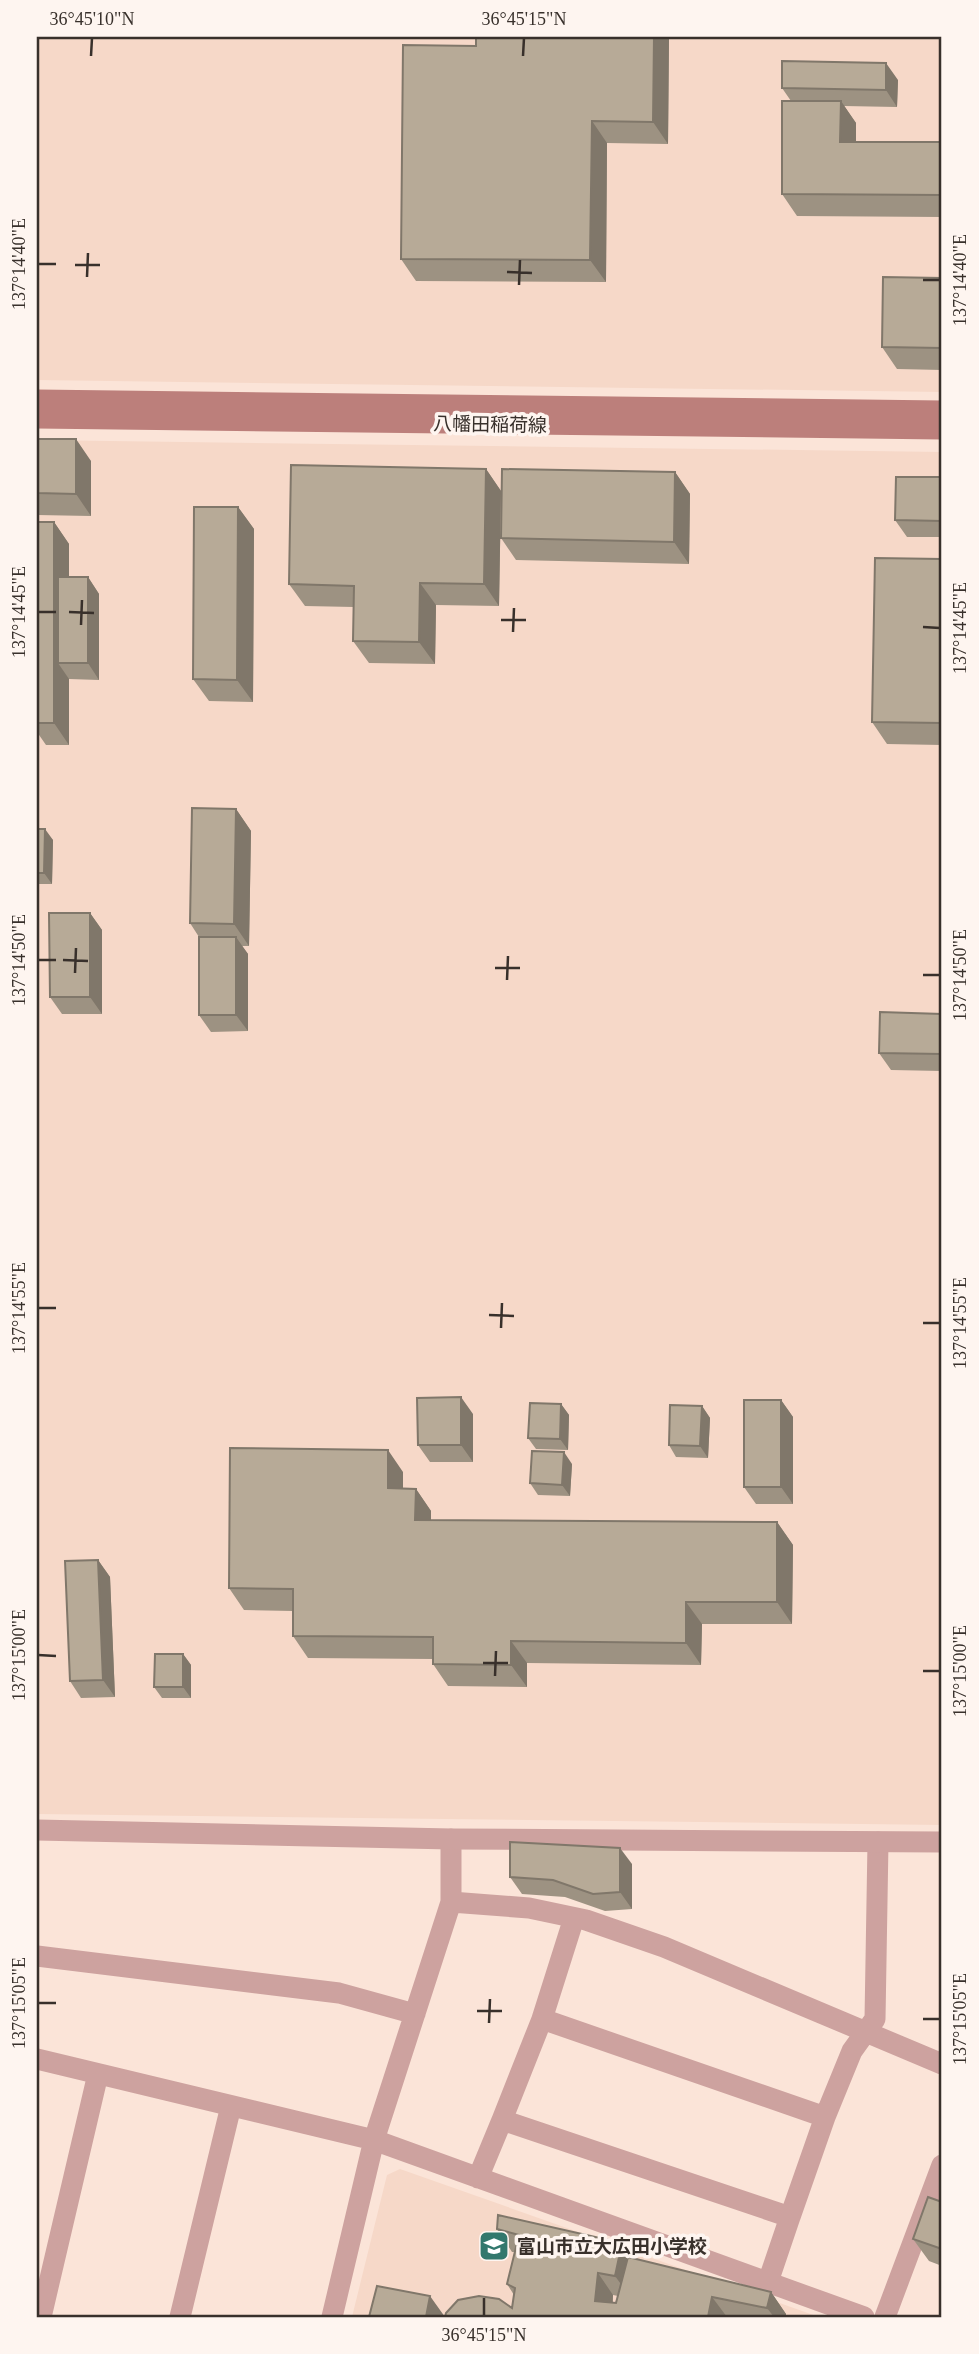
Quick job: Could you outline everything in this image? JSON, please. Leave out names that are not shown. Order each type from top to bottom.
[{"type":"main road","name":"八幡田稲荷線","points":[[37,400],[942,411]]},
{"type":"main road","name":"八幡田稲荷線","points":[[37,418],[942,429]]},
{"type":"street","points":[[37,1830],[451,1839],[942,1842]]},
{"type":"street","points":[[332,2317],[374,2140],[451,1902],[451,1839]]},
{"type":"street","points":[[768,2282],[825,2117],[852,2051],[865,2030],[876,2019],[878,1842]]},
{"type":"street","points":[[451,1902],[529,1908],[575,1918],[664,1947],[942,2064]]},
{"type":"street","points":[[478,2178],[542,2019],[575,1918]]},
{"type":"street","points":[[37,1956],[340,1993],[415,2014]]},
{"type":"street","points":[[542,2019],[825,2117]]},
{"type":"street","points":[[37,2059],[374,2140],[864,2317]]},
{"type":"street","points":[[41,2317],[98,2074]]},
{"type":"street","points":[[180,2317],[231,2106]]},
{"type":"street","points":[[502,2120],[790,2217]]},
{"type":"street","points":[[885,2317],[942,2165]]},
{"type":"shaded area","points":[[37,37],[942,37],[942,392],[37,380]]},
{"type":"shaded area","points":[[37,440],[942,452],[942,1825],[37,1814]]},
{"type":"shaded area","name":"富山市立大広田小学校","points":[[400,2169],[819,2317],[352,2317],[387,2175]]},
{"type":"building","points":[[476,37],[654,37],[653,122],[592,121],[590,260],[401,259],[403,45],[476,46]]},
{"type":"building","points":[[782,61],[886,63],[886,90],[782,88]]},
{"type":"building","points":[[782,101],[841,101],[840,142],[942,142],[942,195],[782,194]]},
{"type":"building","points":[[883,277],[942,278],[942,348],[882,347]]},
{"type":"building","points":[[37,439],[76,439],[76,494],[37,493]]},
{"type":"building","points":[[291,465],[486,469],[484,584],[420,583],[419,642],[353,641],[354,586],[289,584]]},
{"type":"building","points":[[502,469],[675,472],[674,542],[501,538]]},
{"type":"building","points":[[896,477],[942,477],[942,521],[895,520]]},
{"type":"building","points":[[194,507],[238,507],[237,680],[193,679]]},
{"type":"building","points":[[37,522],[54,522],[54,723],[37,723]]},
{"type":"building","points":[[875,558],[942,559],[942,723],[872,722]]},
{"type":"building","points":[[58,577],[88,577],[88,663],[58,663]]},
{"type":"building","points":[[192,808],[236,809],[234,924],[190,923]]},
{"type":"building","points":[[37,829],[45,829],[44,873],[37,873]]},
{"type":"building","points":[[49,913],[90,913],[90,997],[50,997]]},
{"type":"building","points":[[199,937],[236,937],[236,1015],[199,1015]]},
{"type":"building","points":[[880,1012],[942,1014],[942,1054],[879,1053]]},
{"type":"building","points":[[461,1397],[461,1445],[418,1445],[417,1398]]},
{"type":"building","points":[[744,1400],[781,1400],[781,1487],[744,1487]]},
{"type":"building","points":[[530,1403],[561,1404],[560,1439],[528,1438]]},
{"type":"building","points":[[670,1405],[702,1406],[700,1446],[669,1445]]},
{"type":"building","points":[[230,1448],[388,1450],[388,1488],[416,1489],[415,1520],[777,1522],[777,1602],[686,1602],[686,1643],[511,1641],[511,1665],[433,1664],[433,1637],[293,1636],[293,1589],[229,1588]]},
{"type":"building","points":[[532,1451],[564,1452],[562,1485],[530,1483]]},
{"type":"building","points":[[98,1560],[103,1680],[70,1681],[65,1561]]},
{"type":"building","points":[[155,1654],[183,1654],[183,1687],[154,1687]]},
{"type":"building","points":[[510,1842],[620,1848],[620,1892],[593,1894],[553,1880],[510,1877]]},
{"type":"building","points":[[928,2197],[942,2202],[942,2249],[913,2239]]},
{"type":"building","points":[[498,2215],[622,2243],[615,2276],[598,2273],[595,2301],[616,2303],[628,2257],[771,2292],[767,2308],[712,2297],[708,2317],[445,2317],[458,2300],[479,2296],[499,2299],[512,2308],[515,2288],[507,2284],[519,2235],[497,2229]]},
{"type":"building","points":[[377,2286],[430,2296],[426,2317],[369,2317]]},
{"type":"place","name":"富山市立大広田小学校","points":[[494,2246]]}]
